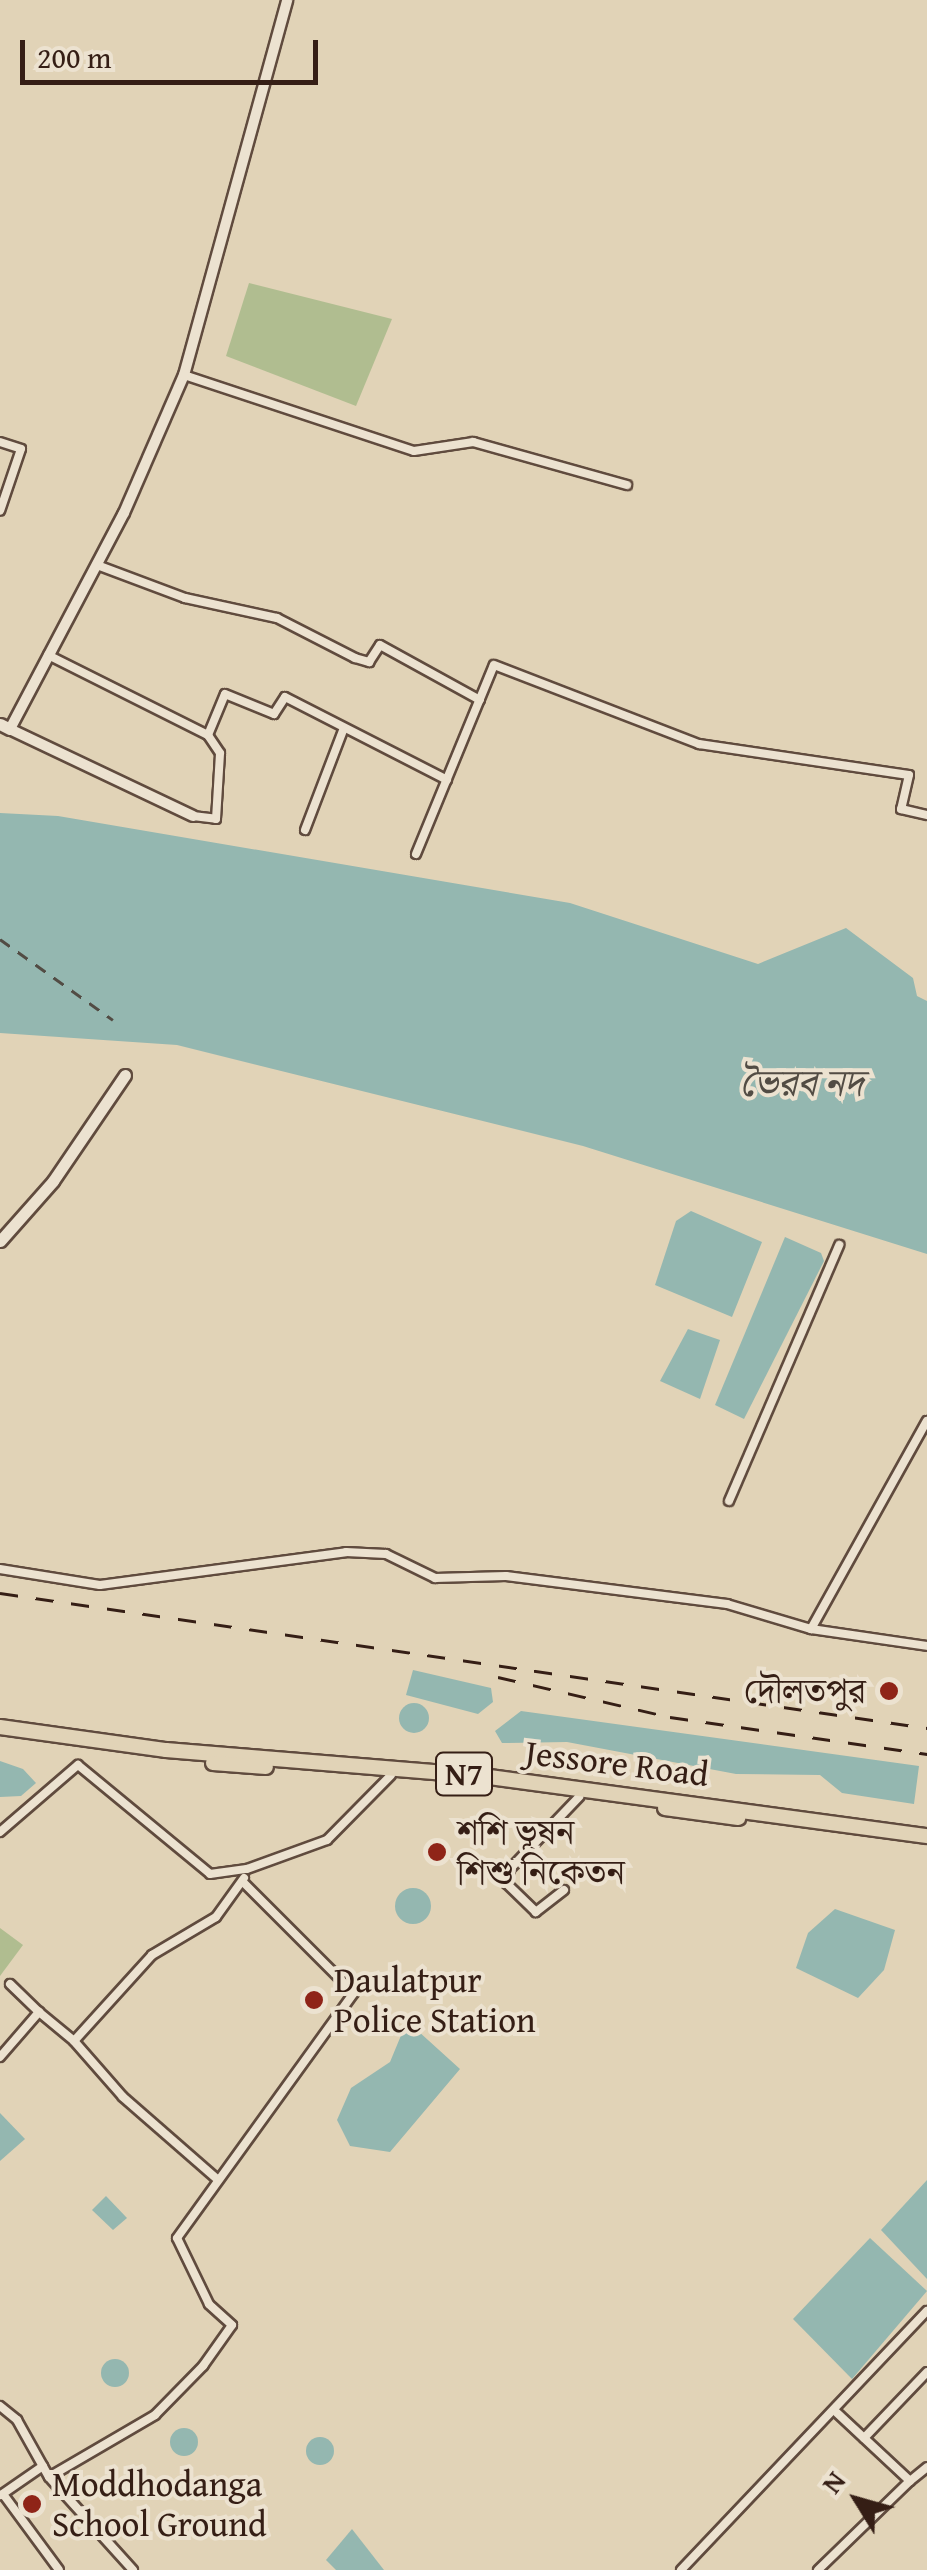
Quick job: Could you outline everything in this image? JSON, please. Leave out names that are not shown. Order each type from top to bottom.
[{"type":"highway","name":"Jessore Road","points":[[0,1727],[166,1750],[501,1778],[927,1836]]},
{"type":"highway","name":"Jessore Road","points":[[0,1736],[159,1758],[391,1775],[927,1844]]},
{"type":"main road","points":[[0,1241],[52,1182],[125,1075]]},
{"type":"street","points":[[48,655],[208,735],[220,753],[216,819],[192,816],[5,726],[97,565],[184,374],[287,0]]},
{"type":"street","points":[[184,374],[414,451],[473,442],[627,484]]},
{"type":"street","points":[[0,442],[21,449],[0,511]]},
{"type":"street","points":[[97,565],[185,598],[277,618],[369,662],[380,645],[480,700]]},
{"type":"street","points":[[416,854],[494,665],[698,744],[909,775],[901,809],[927,815]]},
{"type":"street","points":[[208,735],[225,694],[274,714],[285,697],[447,780]]},
{"type":"street","points":[[304,830],[344,728]]},
{"type":"street","points":[[729,1501],[839,1245]]},
{"type":"street","points":[[811,1629],[927,1421]]},
{"type":"street","points":[[0,1569],[100,1585],[346,1552],[386,1554],[435,1578],[506,1576],[727,1604],[811,1629],[927,1646]]},
{"type":"street","points":[[0,1832],[78,1765],[210,1874],[247,1869],[327,1840],[391,1775]]},
{"type":"street","points":[[564,1890],[536,1912],[508,1884],[510,1869],[579,1797]]},
{"type":"street","points":[[74,2041],[152,1955],[216,1917],[243,1882],[247,1869]]},
{"type":"street","points":[[48,2478],[156,2415],[232,2325],[209,2304],[176,2238],[354,1993],[243,1882]]},
{"type":"street","points":[[10,1984],[74,2041],[122,2097],[216,2178]]},
{"type":"street","points":[[0,2057],[39,2012]]},
{"type":"street","points":[[681,2570],[837,2412],[927,2312]]},
{"type":"street","points":[[864,2438],[927,2372]]},
{"type":"street","points":[[0,2406],[17,2420],[48,2478],[133,2570]]},
{"type":"street","points":[[837,2412],[910,2481]]},
{"type":"street","points":[[42,2466],[2,2495],[59,2570]]},
{"type":"street","points":[[818,2570],[927,2468]]},
{"type":"green space","points":[[249,283],[392,319],[356,406],[226,356]]},
{"type":"green space","points":[[0,1928],[23,1945],[0,1976]]},
{"type":"water","name":"ভৈরব নদ","points":[[0,813],[58,816],[570,903],[758,964],[846,928],[913,978],[917,996],[927,1001],[927,1254],[583,1146],[177,1045],[0,1033]]},
{"type":"water","points":[[691,1211],[762,1242],[732,1317],[655,1285],[676,1221]]},
{"type":"water","points":[[785,1237],[821,1253],[824,1261],[744,1419],[715,1405]]},
{"type":"water","points":[[688,1329],[720,1340],[700,1399],[660,1381]]},
{"type":"water","points":[[413,1670],[491,1688],[493,1702],[478,1714],[406,1695]]},
{"type":"water","points":[[414,1703],[425,1707],[429,1718],[425,1729],[414,1733],[403,1729],[399,1718],[403,1707]]},
{"type":"water","points":[[521,1711],[919,1766],[914,1804],[842,1793],[820,1775],[736,1774],[567,1742],[502,1743],[495,1731]]},
{"type":"water","points":[[0,1761],[23,1769],[36,1783],[21,1796],[0,1797]]},
{"type":"water","points":[[413,1888],[426,1893],[431,1906],[426,1919],[413,1924],[400,1919],[395,1906],[400,1893]]},
{"type":"water","points":[[835,1909],[895,1930],[884,1970],[858,1998],[796,1968],[808,1933]]},
{"type":"water","points":[[407,2021],[460,2069],[390,2152],[350,2146],[337,2120],[351,2088],[390,2062]]},
{"type":"water","points":[[0,2113],[25,2139],[0,2161]]},
{"type":"water","points":[[927,2180],[927,2279],[881,2230]]},
{"type":"water","points":[[106,2196],[127,2218],[113,2230],[92,2210]]},
{"type":"water","points":[[870,2238],[927,2291],[852,2379],[793,2319]]},
{"type":"water","points":[[115,2359],[125,2363],[129,2373],[125,2383],[115,2387],[105,2383],[101,2373],[105,2363]]},
{"type":"water","points":[[184,2428],[194,2432],[198,2442],[194,2452],[184,2456],[174,2452],[170,2442],[174,2432]]},
{"type":"water","points":[[320,2437],[330,2441],[334,2451],[330,2461],[320,2465],[310,2461],[306,2451],[310,2441]]},
{"type":"water","points":[[352,2529],[384,2570],[336,2570],[326,2560]]},
{"type":"ferry route","points":[[0,939],[113,1020]]},
{"type":"railway","points":[[0,1593],[927,1728]]},
{"type":"railway","points":[[498,1677],[670,1717],[927,1754]]},
{"type":"place","name":"দৌলতপুর","points":[[889,1691]]},
{"type":"place","name":"শশি ভূষন শিশু নিকেতন","points":[[437,1852]]},
{"type":"place","name":"Daulatpur Police Station","points":[[314,2000]]},
{"type":"place","name":"Moddhodanga School Ground","points":[[32,2504]]}]
